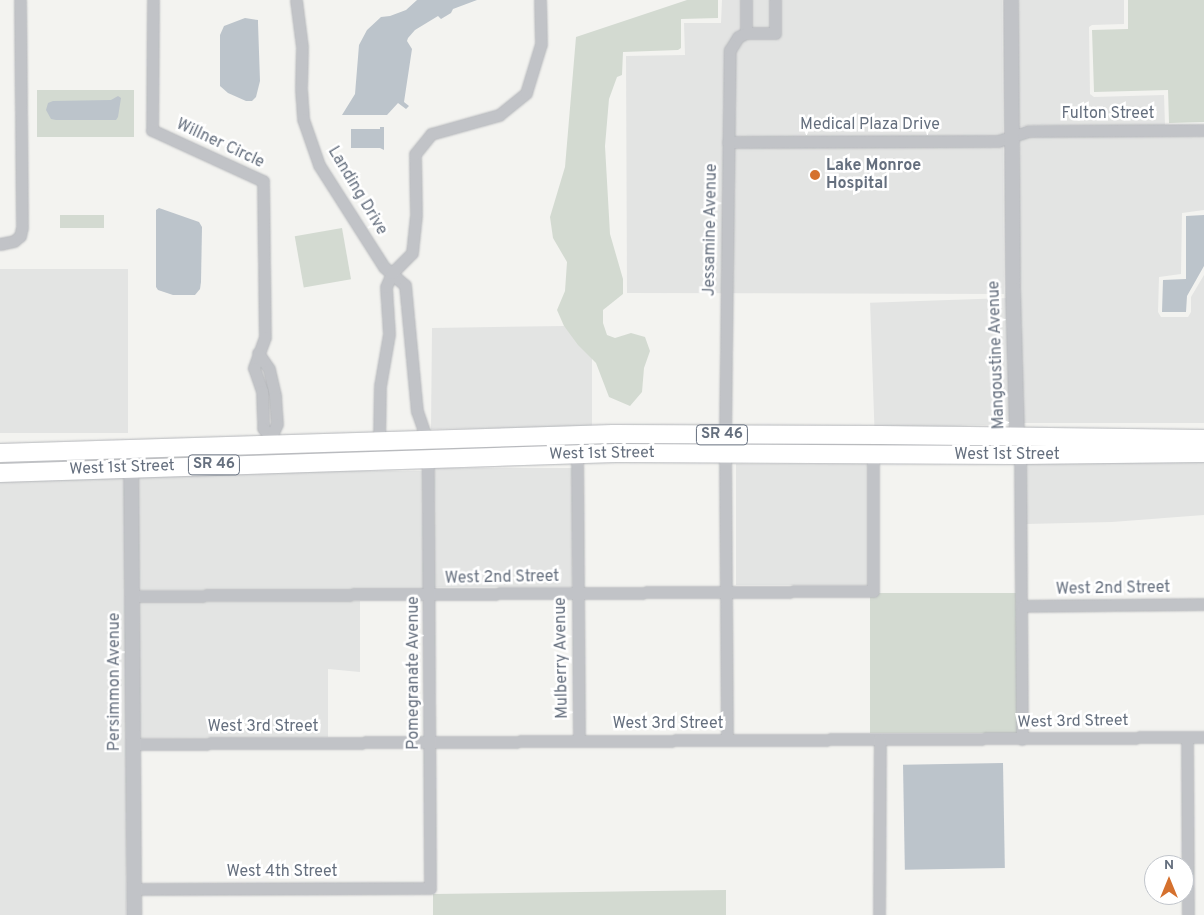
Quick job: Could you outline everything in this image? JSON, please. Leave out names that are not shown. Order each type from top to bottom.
[{"type":"main road","name":"West 1st Street","points":[[0,453],[271,441],[379,441],[613,434],[1204,439]]},
{"type":"main road","points":[[652,454],[670,448],[706,447],[725,435]]},
{"type":"main road","points":[[725,454],[738,444],[756,442],[774,435]]},
{"type":"main road","points":[[428,458],[433,451],[440,448],[462,446],[475,438]]},
{"type":"main road","name":"West 1st Street","points":[[0,473],[577,454],[1020,455],[1204,453]]},
{"type":"street","points":[[0,244],[14,241],[20,236],[22,227],[20,0]]},
{"type":"street","name":"Willner Circle","points":[[154,0],[152,130],[263,181],[265,337],[258,354],[269,369],[275,396],[277,424],[271,441]]},
{"type":"street","name":"Landing Drive","points":[[296,0],[302,47],[301,89],[303,119],[319,165],[384,267],[405,285],[418,411],[427,440]]},
{"type":"street","name":"Landing Drive","points":[[392,273],[412,252],[416,214],[415,154],[431,134],[499,115],[526,93],[541,44],[540,0]]},
{"type":"street","points":[[746,0],[746,32],[775,32],[775,0]]},
{"type":"street","name":"Mangoustine Avenue","points":[[1011,0],[1013,283],[1017,437],[1020,455],[1022,739]]},
{"type":"street","name":"Jessamine Avenue","points":[[725,435],[730,50],[738,37],[746,32]]},
{"type":"street","name":"Fulton Street","points":[[1012,135],[1028,131],[1204,130]]},
{"type":"street","name":"Medical Plaza Drive","points":[[728,142],[998,140],[1012,135]]},
{"type":"street","points":[[379,441],[380,386],[389,334],[386,287],[392,273]]},
{"type":"street","name":"Persimmon Avenue","points":[[131,448],[134,915]]},
{"type":"street","name":"Mulberry Avenue","points":[[577,454],[579,741]]},
{"type":"street","points":[[725,454],[726,740]]},
{"type":"street","name":"West 2nd Street","points":[[132,596],[429,596],[873,591],[873,455]]},
{"type":"street","name":"Pomegranate Avenue","points":[[428,458],[431,742],[430,888]]},
{"type":"street","name":"West 2nd Street","points":[[1022,606],[1204,604]]},
{"type":"street","points":[[1187,737],[1188,915]]},
{"type":"street","name":"West 3rd Street","points":[[132,744],[1204,737]]},
{"type":"street","points":[[878,915],[880,739]]},
{"type":"street","name":"West 4th Street","points":[[134,889],[430,888]]},
{"type":"shaded area","points":[[417,0],[477,0],[453,9],[451,13],[441,19],[438,16],[415,30],[408,38],[407,41],[412,49],[404,102],[409,106],[406,109],[398,103],[387,115],[342,115],[355,94],[359,45],[367,30],[381,17],[406,10]]},
{"type":"shaded area","points":[[687,0],[718,0],[718,18],[681,19],[681,48],[678,50],[623,52],[622,75],[617,77],[609,99],[605,146],[610,234],[623,279],[623,294],[603,310],[603,323],[607,335],[615,338],[631,333],[645,337],[650,351],[644,368],[642,392],[630,406],[609,397],[596,363],[578,345],[564,326],[557,310],[565,291],[567,262],[553,238],[550,217],[565,167],[576,37]]},
{"type":"shaded area","name":"Lake Monroe Hospital","points":[[722,0],[1002,0],[1004,294],[627,293],[626,56],[685,55],[684,23],[721,23]]},
{"type":"shaded area","points":[[1016,0],[1124,0],[1124,24],[1092,25],[1089,27],[1090,94],[1094,97],[1164,95],[1165,125],[1028,125],[1017,128]]},
{"type":"shaded area","points":[[1128,0],[1204,0],[1204,122],[1169,123],[1168,90],[1094,92],[1092,30],[1128,29]]},
{"type":"shaded area","points":[[245,18],[258,20],[260,81],[256,97],[252,101],[246,101],[228,93],[220,86],[220,35],[224,26]]},
{"type":"shaded area","points":[[37,90],[134,90],[134,137],[37,137]]},
{"type":"shaded area","points":[[118,96],[121,98],[116,120],[56,120],[51,119],[46,110],[48,103],[53,101],[111,100]]},
{"type":"shaded area","points":[[380,127],[384,127],[384,150],[380,148],[351,148],[351,129],[380,129]]},
{"type":"shaded area","points":[[1204,136],[1204,210],[1182,213],[1181,274],[1159,277],[1158,312],[1161,317],[1188,317],[1191,312],[1191,297],[1204,275],[1204,423],[1021,423],[1017,139],[1028,137]]},
{"type":"shaded area","points":[[159,208],[199,222],[202,227],[201,282],[200,289],[195,295],[173,295],[158,290],[156,287],[156,210]]},
{"type":"shaded area","points":[[60,215],[104,215],[104,228],[60,228]]},
{"type":"shaded area","points":[[1204,215],[1204,266],[1187,296],[1186,312],[1162,312],[1163,280],[1186,279],[1186,216]]},
{"type":"shaded area","points":[[342,228],[351,279],[304,288],[295,236]]},
{"type":"shaded area","points":[[0,269],[128,269],[128,433],[0,433]]},
{"type":"shaded area","points":[[1007,298],[1011,424],[874,429],[870,303]]},
{"type":"shaded area","points":[[564,326],[592,358],[592,427],[431,429],[432,328]]},
{"type":"shaded area","points":[[1204,461],[1204,515],[1112,522],[1026,524],[1025,462]]},
{"type":"shaded area","points":[[736,464],[868,464],[868,585],[736,585]]},
{"type":"shaded area","points":[[433,468],[572,468],[572,587],[433,587]]},
{"type":"shaded area","points":[[136,471],[423,471],[423,590],[136,590]]},
{"type":"shaded area","points":[[0,478],[126,478],[126,915],[0,915]]},
{"type":"shaded area","points":[[870,593],[1017,593],[1017,733],[870,733]]},
{"type":"shaded area","points":[[360,601],[360,672],[328,669],[328,737],[137,738],[137,602]]},
{"type":"shaded area","points":[[1003,763],[1005,868],[905,870],[903,765]]},
{"type":"shaded area","points":[[726,890],[726,915],[433,915],[433,894]]},
{"type":"place","name":"Lake Monroe Hospital","points":[[815,175]]}]
